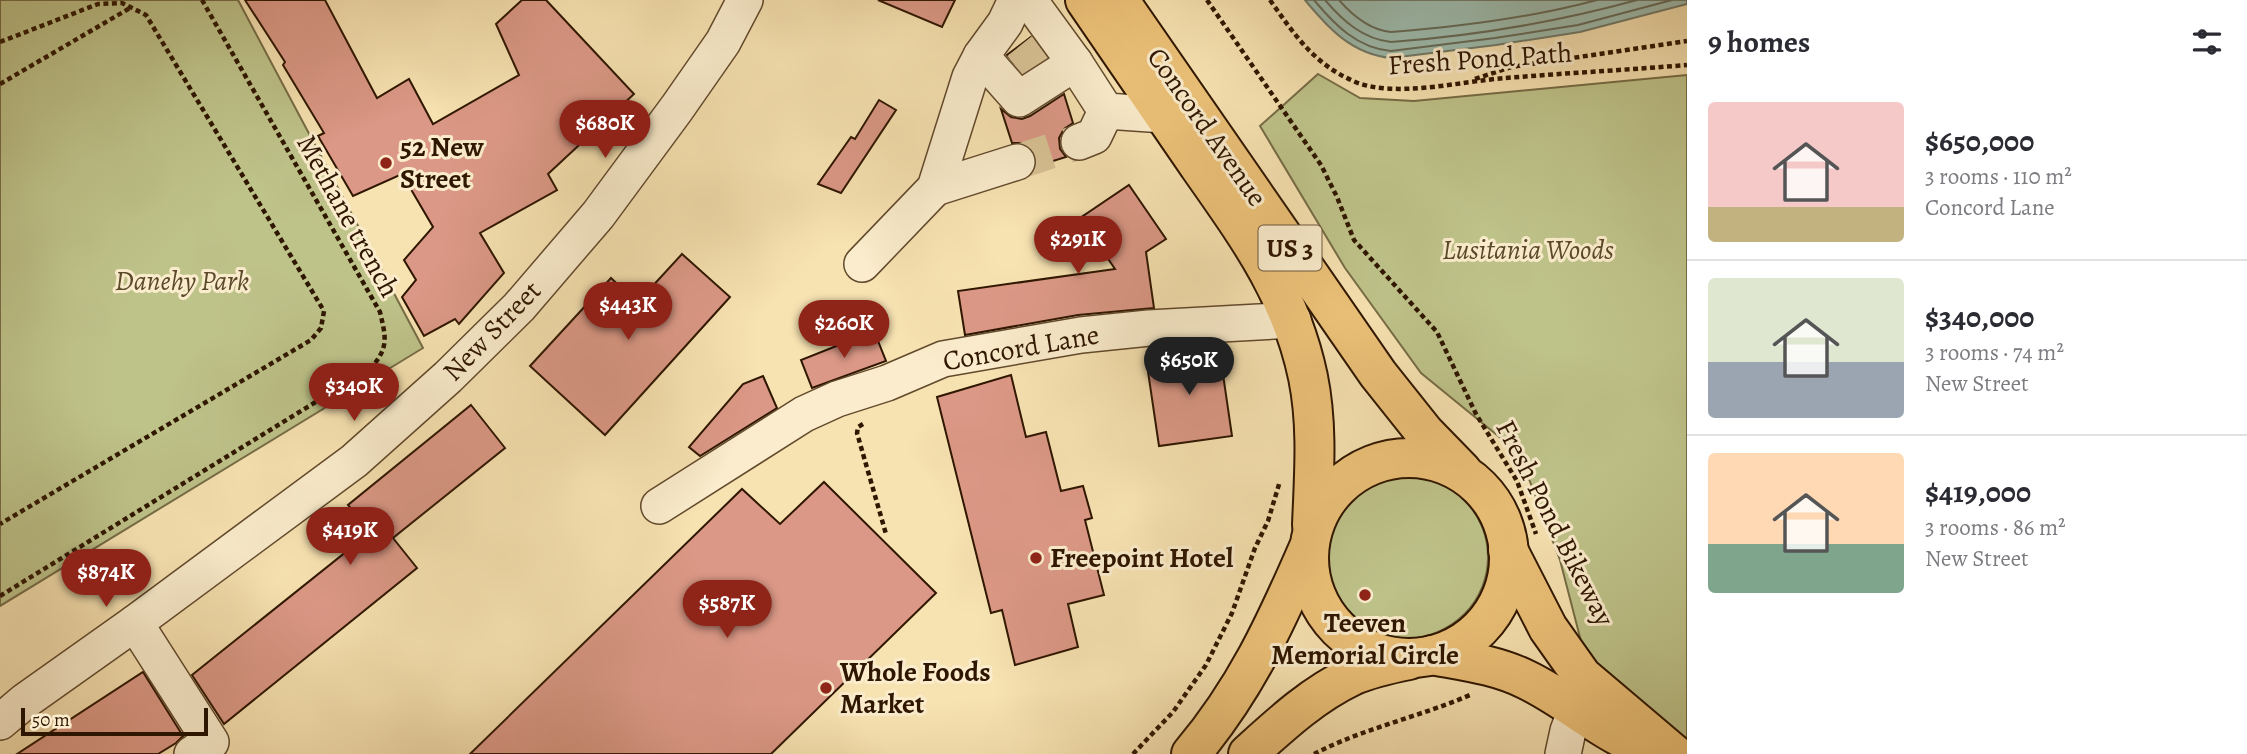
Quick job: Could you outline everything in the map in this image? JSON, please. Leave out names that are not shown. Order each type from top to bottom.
[{"type":"main road","name":"Concord Avenue","points":[[1085,0],[1250,239],[1293,320],[1314,413],[1315,449],[1310,542]]},
{"type":"main road","name":"Concord Avenue","points":[[1119,0],[1378,374],[1425,433],[1476,485]]},
{"type":"main road","points":[[1476,485],[1459,473],[1430,461],[1409,459],[1378,464],[1350,477],[1335,491],[1318,517],[1310,542],[1309,569],[1322,608],[1335,626],[1360,645],[1379,654],[1400,657],[1427,656],[1479,664],[1517,675],[1625,739],[1661,754]]},
{"type":"main road","name":"US 3","points":[[1248,754],[1296,712],[1331,687],[1377,667],[1446,651],[1466,640],[1492,614],[1524,547],[1504,528],[1491,502],[1476,485]]},
{"type":"main road","name":"US 3","points":[[1191,754],[1249,674],[1276,624],[1310,542]]},
{"type":"main road","points":[[1524,547],[1548,628],[1582,676],[1674,754]]},
{"type":"street","name":"New Street","points":[[0,722],[354,461],[448,377],[519,307],[598,215],[647,152],[723,42],[745,0]]},
{"type":"street","points":[[1034,41],[1106,111],[1164,115]]},
{"type":"street","points":[[981,56],[1020,100],[1034,41]]},
{"type":"street","points":[[862,264],[935,188],[970,77],[981,56],[1034,41]]},
{"type":"street","points":[[1079,142],[1094,136],[1106,111]]},
{"type":"street","points":[[935,188],[1017,162]]},
{"type":"street","name":"Concord Lane","points":[[659,506],[804,414],[943,359],[1080,335],[1149,328],[1293,320]]},
{"type":"street","points":[[135,623],[211,742],[192,754]]},
{"type":"street","points":[[1563,754],[1576,710]]},
{"type":"path","name":"Methane trench","points":[[0,596],[371,368],[382,355],[385,334],[380,312],[202,0]]},
{"type":"path","name":"Fresh Pond Bikeway","points":[[1207,0],[1321,165],[1354,240],[1437,332],[1476,414],[1517,481],[1524,547]]},
{"type":"path","name":"Fresh Pond Path","points":[[1270,0],[1307,50],[1329,68],[1355,82],[1395,90],[1687,65]]},
{"type":"path","points":[[0,42],[98,4],[122,4],[146,15],[322,305],[324,319],[321,328],[311,340],[0,524]]},
{"type":"path","points":[[0,84],[130,8]]},
{"type":"path","points":[[1468,82],[1511,67],[1687,41]]},
{"type":"path","points":[[868,421],[860,425],[857,433],[886,534]]},
{"type":"path","points":[[1133,754],[1173,712],[1206,665],[1232,613],[1255,548],[1268,521],[1283,472]]},
{"type":"path","points":[[1314,754],[1340,740],[1436,710],[1482,691]]},
{"type":"green space","name":"Danehy Park","points":[[0,0],[238,0],[423,348],[0,606]]},
{"type":"green space","name":"Lusitania Woods","points":[[1318,74],[1360,98],[1414,101],[1687,75],[1687,749],[1590,676],[1560,560],[1519,453],[1421,373],[1345,268],[1260,126]]},
{"type":"green space","points":[[1407,476],[1438,482],[1464,500],[1482,526],[1488,557],[1482,588],[1464,614],[1438,632],[1407,638],[1376,632],[1350,614],[1332,588],[1326,557],[1332,526],[1350,500],[1376,482]]},
{"type":"water","points":[[1305,0],[1687,0],[1687,4],[1580,32],[1391,58],[1377,56],[1353,46],[1332,30]]},
{"type":"building","points":[[245,0],[325,0],[377,98],[409,79],[433,124],[519,75],[496,24],[522,0],[546,0],[634,94],[548,174],[557,190],[480,233],[504,273],[459,324],[455,319],[424,336],[402,297],[416,280],[404,260],[433,227],[402,174],[353,196],[318,136],[324,133],[283,65],[285,62]]},
{"type":"building","points":[[878,0],[955,0],[942,27]]},
{"type":"building","points":[[1031,37],[1046,58],[1023,73],[1007,55]]},
{"type":"building","points":[[1064,94],[1073,123],[1064,129],[1059,138],[1060,149],[1066,157],[1037,166],[1031,148],[1022,143],[1012,143],[1001,109],[1011,117],[1022,119]]},
{"type":"building","points":[[879,100],[896,110],[841,193],[818,184],[851,137],[855,139]]},
{"type":"building","points":[[1129,185],[1166,239],[1146,252],[1154,308],[1078,315],[965,335],[958,291],[1115,269],[1080,218]]},
{"type":"building","points":[[682,254],[730,297],[605,435],[530,366],[611,278],[637,303]]},
{"type":"building","points":[[874,331],[886,361],[812,388],[801,360]]},
{"type":"building","points":[[1219,347],[1232,436],[1159,446],[1146,358]]},
{"type":"building","name":"Freepoint Hotel","points":[[1011,375],[1026,437],[1046,432],[1061,491],[1083,486],[1092,518],[1085,520],[1104,595],[1068,604],[1078,647],[1015,665],[1002,610],[991,613],[937,397]]},
{"type":"building","points":[[763,376],[777,408],[700,456],[689,447],[743,384]]},
{"type":"building","points":[[471,405],[505,448],[393,538],[417,568],[224,724],[192,675],[357,543],[349,533],[362,522],[348,505]]},
{"type":"building","points":[[824,482],[936,593],[771,754],[470,754],[742,489],[780,524]]},
{"type":"building","points":[[143,672],[183,736],[176,743],[158,754],[17,754]]},
{"type":"tunnel","points":[[1021,45],[1042,71]]},
{"type":"tunnel","points":[[1017,162],[1079,142]]},
{"type":"place","name":"52 New Street","points":[[386,163]]},
{"type":"place","name":"Freepoint Hotel","points":[[1036,558]]},
{"type":"place","name":"Teeven Memorial Circle","points":[[1365,595]]},
{"type":"place","name":"Whole Foods Market","points":[[826,688]]}]
